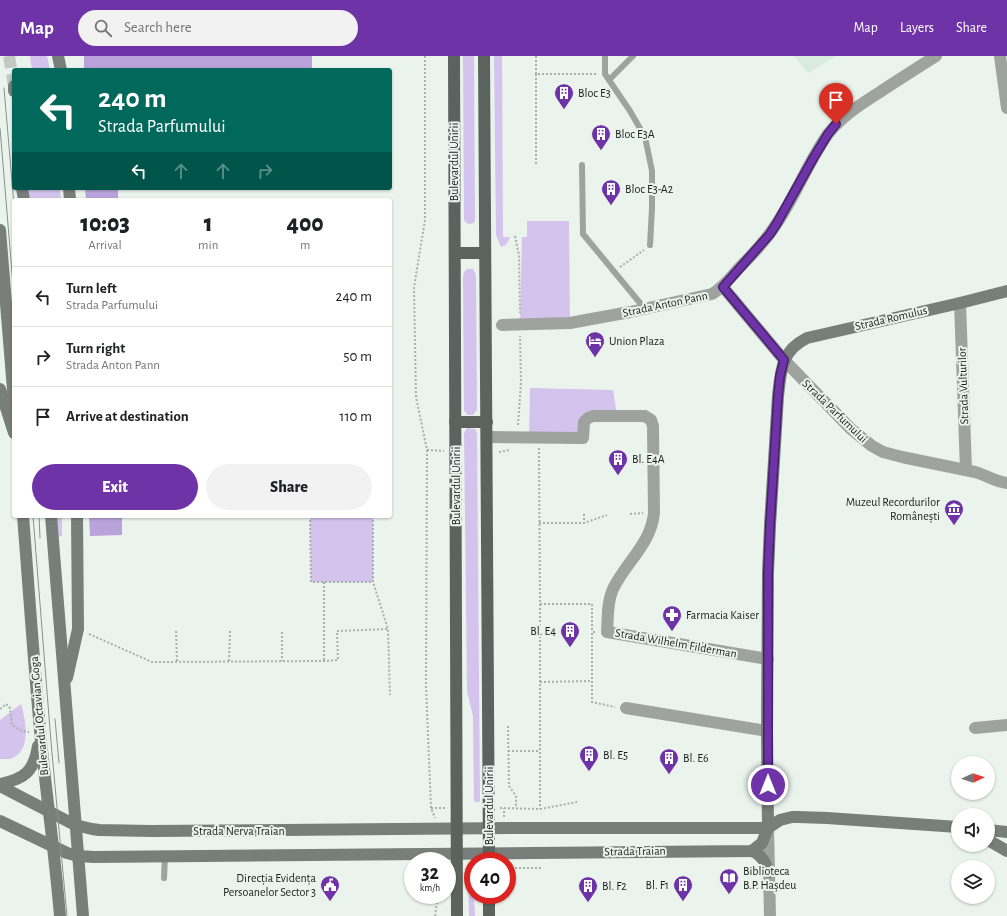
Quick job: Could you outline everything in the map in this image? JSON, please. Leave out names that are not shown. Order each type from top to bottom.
[{"type":"main road","points":[[58,56],[61,68]]},
{"type":"main road","name":"Bulevardul Unirii","points":[[454,56],[457,916]]},
{"type":"main road","name":"Bulevardul Unirii","points":[[484,56],[489,852]]},
{"type":"main road","points":[[0,230],[12,377]]},
{"type":"main road","points":[[455,253],[486,253]]},
{"type":"main road","name":"Strada Romulus","points":[[784,360],[788,352],[795,345],[807,338],[1007,291]]},
{"type":"main road","points":[[752,851],[762,843],[768,828],[768,573],[778,396],[780,376],[784,360]]},
{"type":"main road","points":[[0,389],[12,427]]},
{"type":"main road","points":[[455,422],[487,422]]},
{"type":"main road","name":"Bulevardul Octavian Goga","points":[[23,518],[40,734],[60,916]]},
{"type":"main road","points":[[51,518],[83,916]]},
{"type":"main road","points":[[64,690],[78,629],[77,518]]},
{"type":"main road","points":[[0,785],[15,781],[29,770],[36,756],[40,734]]},
{"type":"main road","name":"Strada Nerva Traian","points":[[0,785],[75,825],[99,830],[489,829]]},
{"type":"main road","points":[[768,802],[776,812],[792,817]]},
{"type":"main road","name":"Strada Traian","points":[[489,829],[768,828],[780,820],[792,817],[951,827]]},
{"type":"main road","name":"Strada Nerva Traian","points":[[0,821],[67,853],[78,856],[404,854]]},
{"type":"main road","points":[[995,831],[1007,832]]},
{"type":"main road","points":[[995,844],[1007,851]]},
{"type":"main road","points":[[752,851],[758,853],[762,857],[769,872]]},
{"type":"main road","name":"Strada Traian","points":[[516,856],[752,851]]},
{"type":"main road","name":"Strada Nerva Traian","points":[[456,853],[464,854]]},
{"type":"main road","points":[[489,904],[490,916]]},
{"type":"street","name":"Strada Anton Pann","points":[[502,326],[570,323],[645,309],[712,294],[718,291],[770,234],[814,157],[836,124],[865,101],[936,56]]},
{"type":"street","points":[[1000,56],[1007,108]]},
{"type":"street","name":"Strada Parfumului","points":[[723,287],[784,360],[851,429],[872,446],[883,452],[966,470],[1003,482]]},
{"type":"street","name":"Strada Vulturilor","points":[[960,303],[966,470]]},
{"type":"street","name":"Strada Wilhelm Filderman","points":[[487,437],[583,438],[584,422],[593,416],[645,416],[651,420],[653,426],[653,521],[648,536],[617,581],[612,591],[608,606],[607,632],[768,659]]},
{"type":"street","points":[[1003,482],[1007,491]]},
{"type":"street","points":[[626,708],[767,731]]},
{"type":"street","points":[[976,728],[1007,725]]},
{"type":"street","points":[[768,828],[770,916]]},
{"type":"lane","points":[[605,56],[605,74],[630,111],[644,138],[652,171],[650,245]]},
{"type":"lane","points":[[609,80],[633,56]]},
{"type":"lane","points":[[582,165],[583,234],[645,309]]},
{"type":"lane","points":[[164,856],[164,878]]},
{"type":"path","points":[[425,56],[425,220],[414,288],[416,398],[427,450],[426,686],[431,808],[441,829]]},
{"type":"path","points":[[536,56],[536,166]]},
{"type":"path","points":[[536,74],[605,74]]},
{"type":"path","points":[[515,236],[520,256],[520,382],[518,437]]},
{"type":"path","points":[[614,271],[650,245]]},
{"type":"path","points":[[539,449],[540,809]]},
{"type":"path","points":[[427,450],[455,452]]},
{"type":"path","points":[[584,514],[584,523]]},
{"type":"path","points":[[539,523],[584,523],[607,515]]},
{"type":"path","points":[[310,518],[310,582],[373,582]]},
{"type":"path","points":[[373,518],[373,582],[388,629],[390,695]]},
{"type":"path","points":[[324,582],[324,661]]},
{"type":"path","points":[[540,604],[592,604],[592,702],[626,708]]},
{"type":"path","points":[[84,632],[152,662],[324,661],[338,660],[337,631],[388,629]]},
{"type":"path","points":[[176,631],[177,662]]},
{"type":"path","points":[[230,631],[230,661]]},
{"type":"path","points":[[282,632],[282,661]]},
{"type":"path","points":[[592,632],[607,632]]},
{"type":"path","points":[[540,682],[592,681]]},
{"type":"path","points":[[0,709],[6,704],[10,708],[12,726],[22,731],[40,734]]},
{"type":"path","points":[[508,726],[508,786],[516,796],[516,808]]},
{"type":"path","points":[[508,751],[540,751]]},
{"type":"path","points":[[489,808],[540,809],[577,802]]},
{"type":"path","points":[[516,868],[541,868]]},
{"type":"path","points":[[435,916],[437,904]]},
{"type":"shaded area","points":[[30,56],[47,56],[50,68],[32,68]]},
{"type":"shaded area","points":[[84,56],[312,56],[312,68],[84,68]]},
{"type":"shaded area","points":[[463,56],[474,56],[475,219],[474,223],[469,224],[465,222],[464,219]]},
{"type":"shaded area","points":[[494,56],[502,56],[503,237],[510,237],[506,245],[501,247],[496,235]]},
{"type":"shaded area","points":[[794,56],[836,56],[808,73]]},
{"type":"shaded area","points":[[28,190],[60,190],[61,198],[29,198]]},
{"type":"shaded area","points":[[85,190],[118,190],[118,198],[86,198]]},
{"type":"shaded area","points":[[527,221],[569,221],[570,323],[520,325],[522,237],[527,237]]},
{"type":"shaded area","points":[[467,269],[473,269],[476,276],[477,410],[473,415],[468,415],[464,411],[463,276]]},
{"type":"shaded area","points":[[530,388],[613,390],[617,416],[593,416],[583,438],[529,437]]},
{"type":"shaded area","points":[[467,428],[475,429],[477,434],[479,802],[474,801],[473,716],[467,691],[464,433]]},
{"type":"shaded area","points":[[55,518],[62,518],[62,536],[57,537]]},
{"type":"shaded area","points":[[89,518],[122,518],[122,535],[90,536]]},
{"type":"shaded area","points":[[310,518],[373,518],[373,582],[311,582]]},
{"type":"shaded area","points":[[21,704],[26,727],[26,735],[22,750],[10,759],[0,759],[0,720]]},
{"type":"shaded area","points":[[469,904],[474,904],[475,916],[469,916]]},
{"type":"tunnel","points":[[9,56],[12,74]]},
{"type":"tram line","points":[[4,88],[12,182]]},
{"type":"tram line","points":[[0,128],[12,273]]},
{"type":"tram line","points":[[13,190],[13,198]]},
{"type":"tram line","points":[[33,518],[51,742],[67,916]]},
{"type":"tram line","points":[[39,518],[40,538]]},
{"type":"tram line","points":[[55,719],[59,763]]},
{"type":"place","name":"Bloc E3","points":[[564,110]]},
{"type":"place","name":"Bloc E3A","points":[[601,151]]},
{"type":"place","name":"Bloc E3-A2","points":[[611,206]]},
{"type":"place","name":"Union Plaza","points":[[595,358]]},
{"type":"place","name":"Bl. E4A","points":[[618,476]]},
{"type":"place","name":"Muzeul Recordurilor Românești","points":[[954,526]]},
{"type":"place","name":"Farmacia Kaiser","points":[[672,632]]},
{"type":"place","name":"Bl. E4","points":[[570,648]]},
{"type":"place","name":"Bl. E5","points":[[589,772]]},
{"type":"place","name":"Bl. E6","points":[[669,775]]},
{"type":"place","name":"Biblioteca B.P. Hașdeu","points":[[729,895]]},
{"type":"place","name":"Direcția Evidența Persoanelor Sector 3","points":[[330,902]]},
{"type":"place","name":"Bl. F1","points":[[683,902]]},
{"type":"place","name":"Bl. F2","points":[[588,903]]},
{"type":"route","points":[[768,785],[767,731],[769,549],[778,396],[780,376],[784,360],[723,287],[770,234],[814,157],[836,124]]}]
